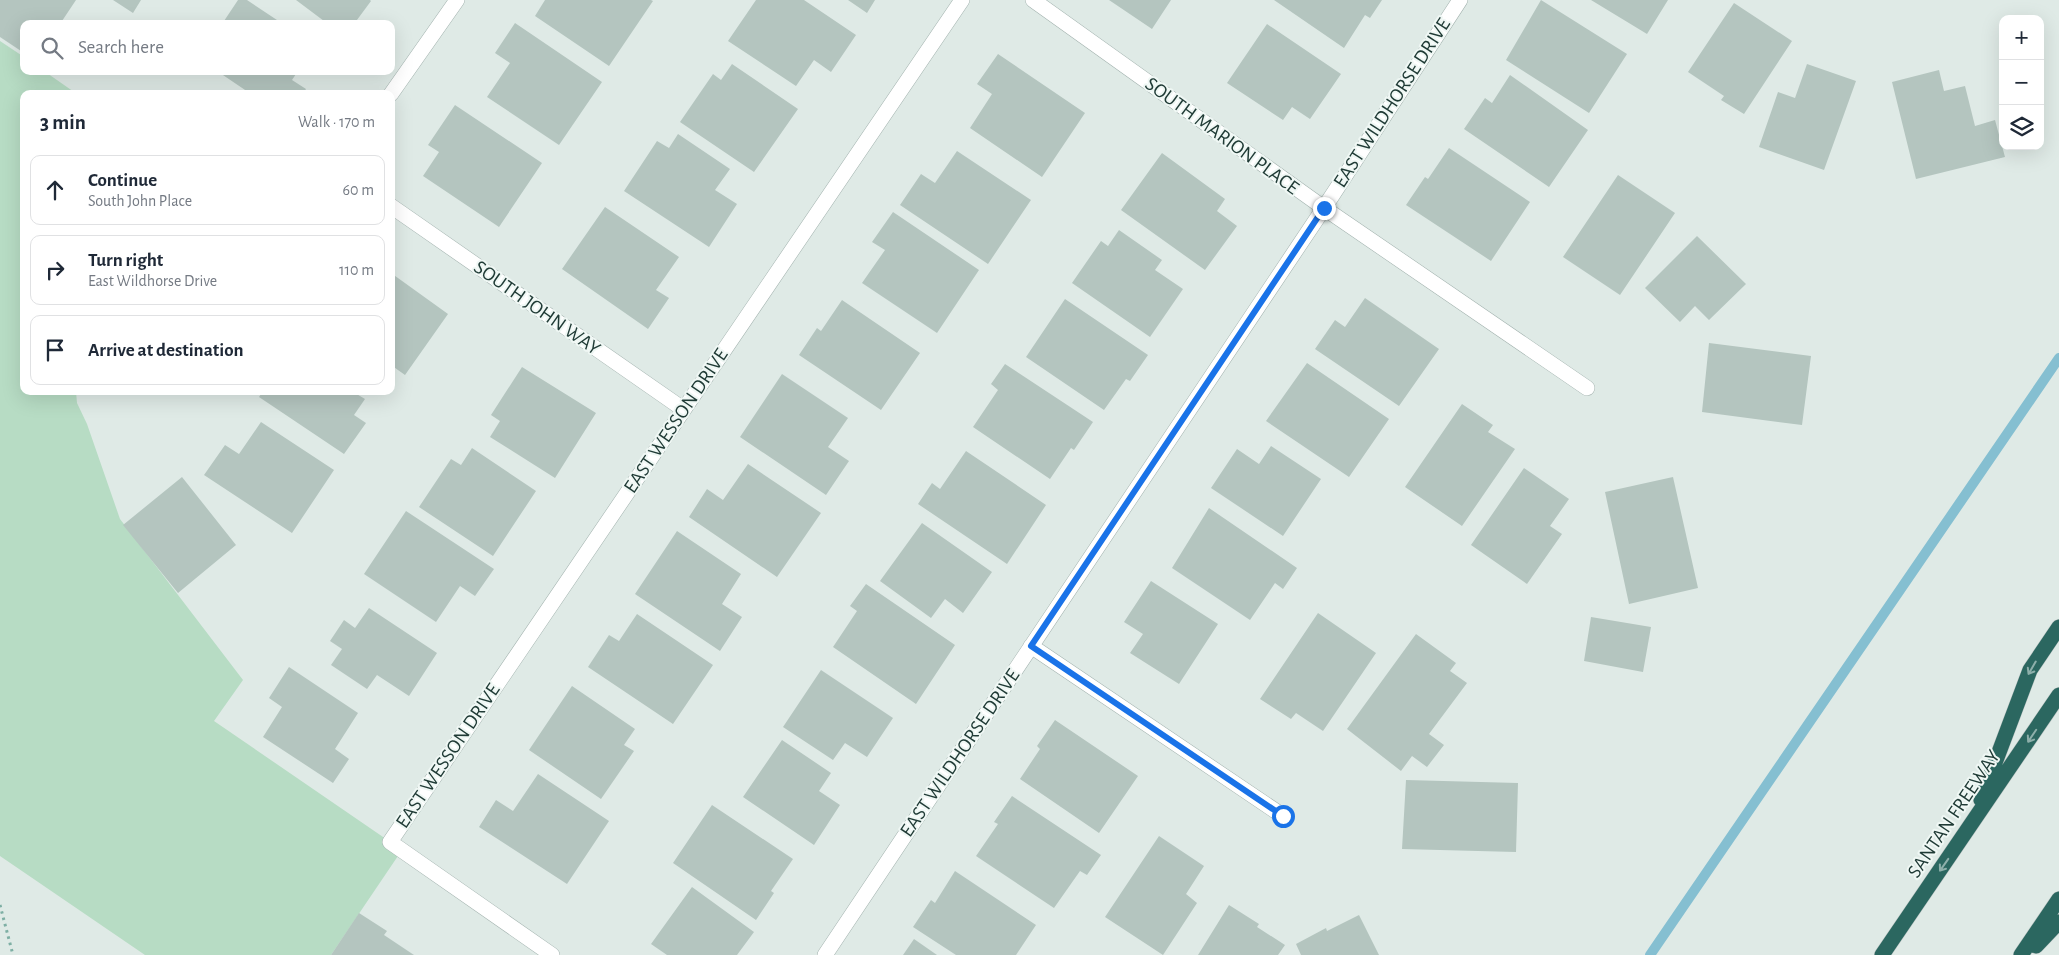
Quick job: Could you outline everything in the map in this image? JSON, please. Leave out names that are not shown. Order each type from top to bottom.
[{"type":"highway","points":[[1972,825],[2030,670],[2059,627]]},
{"type":"highway","name":"SANTAN FREEWAY","points":[[1882,955],[2059,695]]},
{"type":"highway","points":[[2021,955],[2059,899]]},
{"type":"highway","points":[[2028,955],[2059,922]]},
{"type":"street","points":[[394,90],[457,0]]},
{"type":"street","name":"EAST WESSON DRIVE","points":[[552,955],[390,842],[962,0]]},
{"type":"street","name":"SOUTH MARION PLACE","points":[[1033,0],[1324,208],[1587,388]]},
{"type":"street","name":"EAST WILDHORSE DRIVE","points":[[825,955],[1324,208],[1460,0]]},
{"type":"street","name":"SOUTH JOHN WAY","points":[[395,209],[683,409]]},
{"type":"street","points":[[1031,646],[1283,816]]},
{"type":"path","points":[[0,905],[12,955]]},
{"type":"green space","points":[[0,41],[20,54],[20,75],[50,75],[71,90],[20,90],[20,395],[76,395],[77,403],[87,424],[120,519],[243,680],[214,721],[402,850],[331,955],[145,955],[0,856]]},
{"type":"building","points":[[0,0],[76,0],[63,20],[20,20],[20,50],[0,37]]},
{"type":"building","points":[[113,0],[141,0],[133,13]]},
{"type":"building","points":[[238,0],[247,0],[277,20],[225,20]]},
{"type":"building","points":[[296,0],[371,1],[357,20],[323,20]]},
{"type":"building","points":[[545,0],[653,1],[609,66],[535,16]]},
{"type":"building","points":[[756,0],[804,0],[856,35],[831,72],[814,60],[796,86],[728,41]]},
{"type":"building","points":[[848,0],[875,0],[867,13]]},
{"type":"building","points":[[1109,0],[1171,0],[1152,29]]},
{"type":"building","points":[[1274,0],[1382,0],[1370,18],[1365,15],[1344,48]]},
{"type":"building","points":[[1541,0],[1627,54],[1589,113],[1506,60]]},
{"type":"building","points":[[1591,0],[1668,0],[1647,34]]},
{"type":"building","points":[[1734,3],[1792,41],[1744,114],[1721,100],[1724,96],[1688,72]]},
{"type":"building","points":[[515,23],[602,82],[559,145],[487,97],[510,63],[495,53]]},
{"type":"building","points":[[1267,24],[1341,74],[1310,119],[1292,107],[1283,120],[1227,83]]},
{"type":"building","points":[[998,54],[1085,113],[1042,177],[970,128],[992,94],[977,84]]},
{"type":"building","points":[[732,64],[798,109],[754,172],[680,122],[713,74],[721,80]]},
{"type":"building","points":[[1807,64],[1856,81],[1824,170],[1759,147],[1778,92],[1795,98]]},
{"type":"building","points":[[1939,70],[1944,91],[1965,86],[1975,126],[1995,120],[1999,135],[1999,150],[2003,150],[2005,157],[1916,179],[1892,82]]},
{"type":"building","points":[[223,75],[295,75],[292,80],[306,89],[305,90],[245,90]]},
{"type":"building","points":[[1510,75],[1588,130],[1549,187],[1464,129],[1485,98],[1492,103]]},
{"type":"building","points":[[455,105],[542,163],[499,227],[423,176],[439,152],[428,145]]},
{"type":"building","points":[[678,134],[730,169],[715,190],[737,204],[709,247],[624,191],[657,141],[669,148]]},
{"type":"building","points":[[1449,148],[1530,202],[1491,261],[1406,205],[1425,177],[1428,179]]},
{"type":"building","points":[[957,151],[1031,200],[988,264],[900,205],[921,174],[935,183]]},
{"type":"building","points":[[1162,153],[1225,199],[1217,211],[1237,226],[1205,270],[1121,210]]},
{"type":"building","points":[[1618,175],[1675,213],[1620,295],[1563,257]]},
{"type":"building","points":[[605,207],[679,257],[656,290],[669,298],[648,329],[562,269]]},
{"type":"building","points":[[893,212],[979,270],[937,333],[862,283],[885,250],[872,242]]},
{"type":"building","points":[[1119,230],[1162,260],[1155,270],[1183,289],[1150,337],[1072,283],[1101,241],[1108,246]]},
{"type":"building","points":[[1697,236],[1746,284],[1709,320],[1695,306],[1680,322],[1645,288]]},
{"type":"building","points":[[395,276],[448,314],[405,375],[395,368]]},
{"type":"building","points":[[1365,298],[1439,349],[1399,406],[1315,349],[1335,320],[1345,327]]},
{"type":"building","points":[[1065,299],[1148,355],[1130,381],[1126,379],[1104,410],[1026,357]]},
{"type":"building","points":[[842,300],[920,353],[881,410],[799,355],[817,328],[821,331]]},
{"type":"building","points":[[1709,343],[1811,356],[1802,425],[1702,412]]},
{"type":"building","points":[[1307,363],[1389,419],[1349,477],[1266,421]]},
{"type":"building","points":[[1005,364],[1093,422],[1074,450],[1071,448],[1050,479],[973,427],[998,390],[991,384]]},
{"type":"building","points":[[522,367],[596,413],[555,478],[490,437],[500,421],[491,415]]},
{"type":"building","points":[[782,374],[848,418],[828,447],[849,461],[826,495],[740,437]]},
{"type":"building","points":[[260,395],[358,395],[365,399],[354,415],[366,423],[344,454],[259,397]]},
{"type":"building","points":[[1462,404],[1493,425],[1488,432],[1515,449],[1462,526],[1405,487]]},
{"type":"building","points":[[261,422],[334,470],[292,533],[204,475],[225,445],[239,454]]},
{"type":"building","points":[[1271,446],[1321,479],[1283,536],[1211,488],[1237,449],[1259,464]]},
{"type":"building","points":[[472,448],[536,491],[493,556],[419,507],[451,459],[461,465]]},
{"type":"building","points":[[966,451],[1046,505],[1007,564],[918,504],[932,483],[940,489]]},
{"type":"building","points":[[748,464],[821,513],[777,577],[689,517],[707,489],[723,500]]},
{"type":"building","points":[[1524,468],[1569,499],[1550,526],[1562,534],[1527,584],[1471,545]]},
{"type":"building","points":[[182,477],[236,545],[178,593],[123,525]]},
{"type":"building","points":[[1673,477],[1698,588],[1629,604],[1605,492]]},
{"type":"building","points":[[1209,508],[1297,568],[1283,589],[1275,583],[1250,620],[1172,568]]},
{"type":"building","points":[[406,511],[494,569],[475,596],[460,586],[436,622],[364,574]]},
{"type":"building","points":[[922,523],[992,572],[963,613],[945,599],[931,618],[880,581]]},
{"type":"building","points":[[677,531],[741,574],[722,604],[742,617],[720,651],[635,594]]},
{"type":"building","points":[[1151,581],[1218,624],[1179,684],[1130,653],[1143,634],[1124,622]]},
{"type":"building","points":[[866,584],[955,645],[916,704],[833,647],[857,611],[850,606]]},
{"type":"building","points":[[369,608],[437,653],[409,696],[377,675],[367,689],[331,665],[342,649],[330,641],[344,620],[355,628]]},
{"type":"building","points":[[1318,613],[1376,653],[1323,731],[1296,713],[1291,719],[1260,699]]},
{"type":"building","points":[[637,614],[713,665],[673,724],[588,667],[609,635],[619,641]]},
{"type":"building","points":[[1591,617],[1651,627],[1643,672],[1584,661]]},
{"type":"building","points":[[1416,634],[1456,663],[1450,671],[1467,683],[1429,734],[1444,745],[1427,767],[1412,756],[1401,771],[1347,729]]},
{"type":"building","points":[[289,667],[358,713],[335,749],[349,759],[333,783],[263,737],[282,707],[269,698]]},
{"type":"building","points":[[821,670],[893,718],[867,757],[845,743],[833,760],[783,727]]},
{"type":"building","points":[[572,686],[635,729],[624,745],[634,751],[601,799],[529,750]]},
{"type":"building","points":[[1055,720],[1138,776],[1099,833],[1020,779],[1040,749],[1037,746]]},
{"type":"building","points":[[782,740],[831,773],[819,791],[840,805],[814,845],[743,797]]},
{"type":"building","points":[[538,774],[609,821],[567,884],[479,827],[496,800],[513,811]]},
{"type":"building","points":[[1406,780],[1518,783],[1516,852],[1402,849]]},
{"type":"building","points":[[1012,796],[1101,855],[1087,875],[1080,871],[1054,908],[976,856],[998,824],[994,822]]},
{"type":"building","points":[[712,805],[793,859],[771,891],[774,893],[756,920],[673,863]]},
{"type":"building","points":[[1159,836],[1204,866],[1186,894],[1197,903],[1163,955],[1105,917]]},
{"type":"building","points":[[955,871],[1036,925],[1016,955],[956,955],[913,927],[931,900],[935,903]]},
{"type":"building","points":[[692,887],[754,932],[737,955],[667,955],[651,944]]},
{"type":"building","points":[[1229,905],[1259,924],[1257,927],[1285,945],[1278,955],[1198,955]]},
{"type":"building","points":[[359,913],[387,931],[384,935],[414,955],[331,955]]},
{"type":"building","points":[[1359,915],[1379,955],[1301,955],[1296,944],[1326,928],[1327,931]]},
{"type":"building","points":[[914,939],[937,955],[903,955]]},
{"type":"waterway","points":[[1650,955],[2059,358]]},
{"type":"route","points":[[1283,816],[1031,646],[1324,208]]}]
